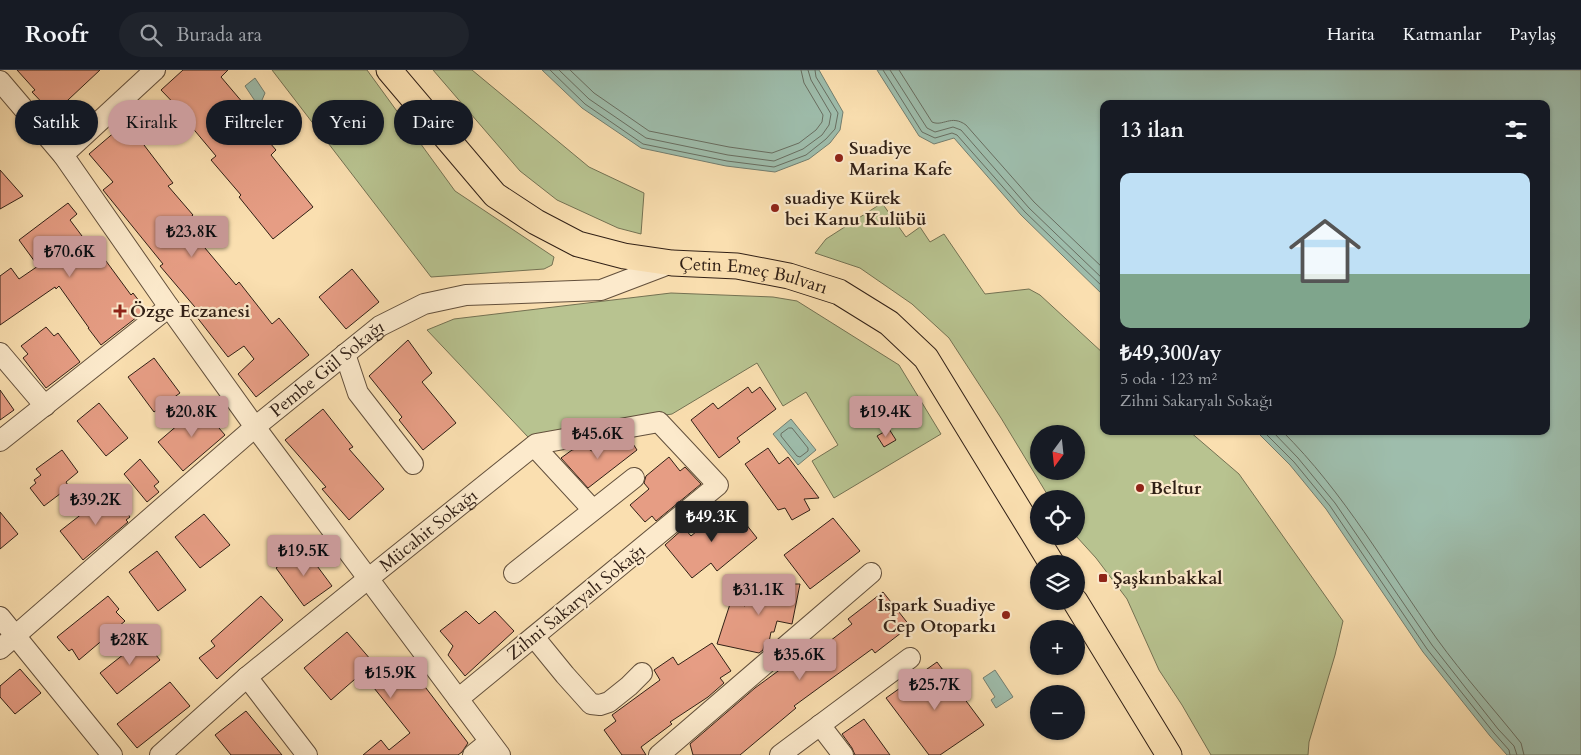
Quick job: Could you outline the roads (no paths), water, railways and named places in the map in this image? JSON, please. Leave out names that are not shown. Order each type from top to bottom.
[{"type":"main road","name":"Çetin Emeç Bulvarı","points":[[389,70],[495,195],[536,222],[578,244],[624,256],[672,263],[738,266],[789,276],[839,292],[889,323],[926,358],[1046,555]]},
{"type":"main road","points":[[1080,610],[1169,755]]},
{"type":"street","points":[[63,155],[155,70]]},
{"type":"street","points":[[0,81],[63,155],[169,308],[255,427],[495,749],[473,755]]},
{"type":"street","name":"Pembe Gül Sokağı","points":[[0,649],[255,427],[380,326],[424,304],[466,295],[600,290],[672,263]]},
{"type":"street","points":[[0,441],[169,308]]},
{"type":"street","points":[[0,352],[45,406]]},
{"type":"street","points":[[345,354],[358,393],[413,464]]},
{"type":"street","name":"Mücahit Sokağı","points":[[160,755],[247,677],[536,444],[659,422],[718,486]]},
{"type":"street","points":[[534,446],[593,510]]},
{"type":"street","points":[[514,572],[634,478]]},
{"type":"street","name":"Zihni Sakaryalı Sokağı","points":[[458,699],[718,486]]},
{"type":"street","points":[[659,755],[870,573]]},
{"type":"street","points":[[0,617],[112,755]]},
{"type":"street","points":[[534,637],[591,704],[600,705],[609,702],[642,673]]},
{"type":"street","points":[[780,755],[910,658]]},
{"type":"street","points":[[247,677],[307,755]]},
{"type":"street","points":[[820,725],[843,755]]},
{"type":"water","points":[[542,70],[819,70],[843,112],[840,130],[830,143],[809,159],[775,172],[726,166],[641,148],[582,108]]},
{"type":"water","points":[[877,70],[1581,70],[1581,755],[1507,755],[1423,652],[1326,509],[1290,465],[1260,435],[1550,435],[1550,100],[1100,100],[1100,292],[1021,215],[954,138],[934,144],[919,136]]},
{"type":"water","points":[[255,78],[265,93],[262,100],[254,100],[245,86]]},
{"type":"water","points":[[791,419],[816,450],[798,465],[773,434]]},
{"type":"water","points":[[995,670],[1013,697],[996,708],[991,700],[995,697],[983,678]]},
{"type":"place","name":"Suadiye Marina Kafe","points":[[839,158]]},
{"type":"place","name":"suadiye Kürek bei Kanu Kulübü","points":[[775,208]]},
{"type":"place","name":"Özge Eczanesi","points":[[120,311]]},
{"type":"place","name":"Beltur","points":[[1140,488]]},
{"type":"place","name":"Şaşkınbakkal","points":[[1103,578]]},
{"type":"place","name":"İspark Suadiye Cep Otoparkı","points":[[1006,615]]}]
